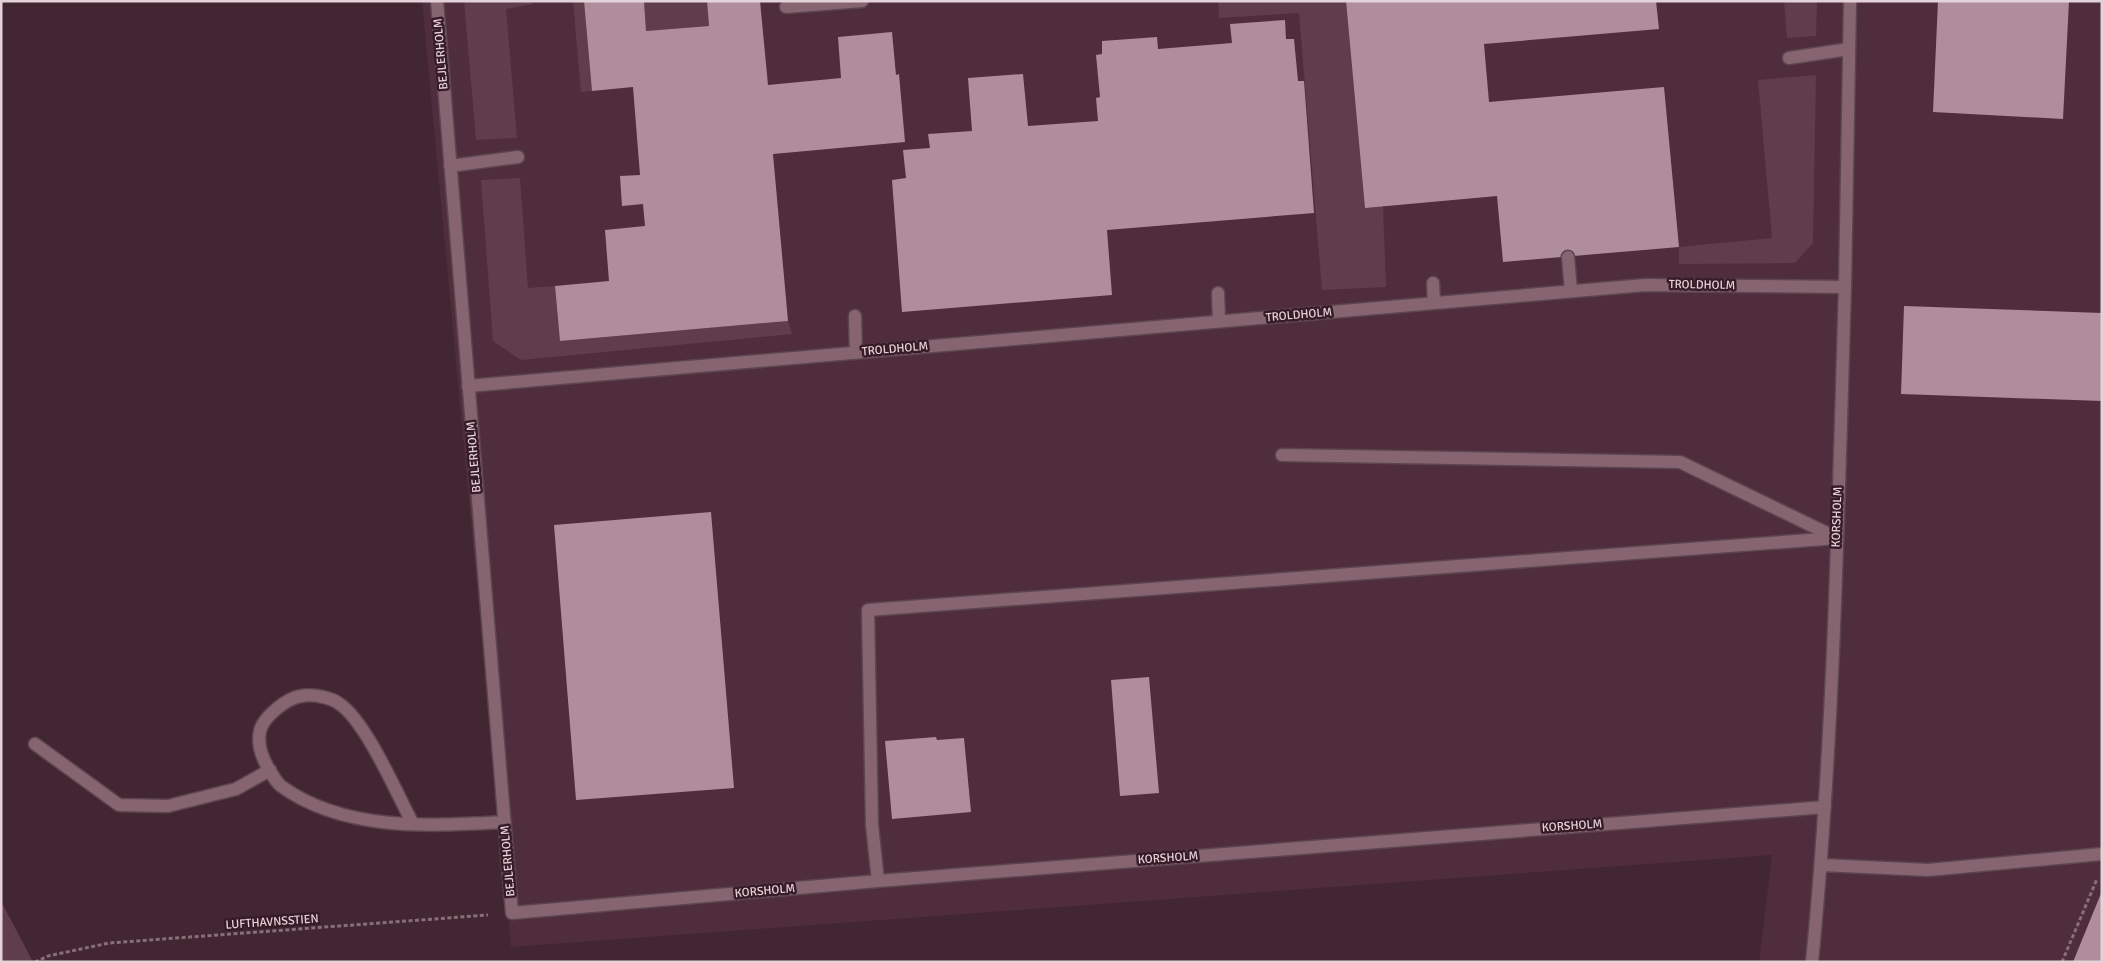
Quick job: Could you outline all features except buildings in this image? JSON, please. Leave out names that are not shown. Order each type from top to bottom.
[{"type":"street","name":"BEJLERHOLM","points":[[437,1],[512,913]]},
{"type":"street","points":[[786,7],[862,1]]},
{"type":"street","points":[[1845,287],[1850,1]]},
{"type":"street","points":[[1789,58],[1849,50]]},
{"type":"street","points":[[450,166],[518,157]]},
{"type":"street","points":[[1568,257],[1571,291]]},
{"type":"street","points":[[1433,283],[1434,303]]},
{"type":"street","name":"TROLDHOLM","points":[[468,386],[1645,285],[1845,287]]},
{"type":"street","name":"KORSHOLM","points":[[1812,962],[1822,866],[1825,807],[1837,538],[1845,287]]},
{"type":"street","points":[[1218,293],[1219,321]]},
{"type":"street","points":[[854,316],[856,352]]},
{"type":"street","points":[[1282,455],[1680,462],[1837,538]]},
{"type":"street","points":[[878,881],[872,825],[868,610],[1837,538]]},
{"type":"street","points":[[413,824],[363,730],[341,704],[323,697],[300,696],[273,710],[260,731],[261,757],[279,785],[321,809],[370,820],[430,826],[505,822]]},
{"type":"street","points":[[35,744],[119,805],[168,806],[236,789],[270,770]]},
{"type":"street","name":"KORSHOLM","points":[[512,913],[878,881],[1825,807]]},
{"type":"street","points":[[1822,866],[1928,870],[2102,854]]},
{"type":"path","points":[[2062,962],[2098,877]]},
{"type":"path","name":"LUFTHAVNSSTIEN","points":[[35,962],[48,956],[108,943],[512,913]]},
{"type":"shaded area","points":[[422,1],[2102,1],[2102,962],[1759,962],[1772,855],[511,947]]},
{"type":"shaded area","points":[[464,1],[533,1],[533,4],[506,9],[517,138],[476,140]]},
{"type":"shaded area","points":[[573,1],[584,1],[592,91],[581,92]]},
{"type":"shaded area","points":[[644,1],[707,1],[709,26],[646,31]]},
{"type":"shaded area","points":[[1218,1],[1346,1],[1365,207],[1383,206],[1386,287],[1322,290],[1299,13],[1219,18]]},
{"type":"shaded area","points":[[1784,1],[1817,1],[1816,36],[1787,38]]},
{"type":"shaded area","points":[[1816,75],[1813,243],[1795,263],[1679,264],[1679,247],[1772,238],[1758,80]]},
{"type":"shaded area","points":[[520,178],[528,288],[555,286],[560,341],[788,321],[792,334],[521,360],[493,341],[481,180]]},
{"type":"shaded area","points":[[1,901],[33,962],[1,962]]}]
